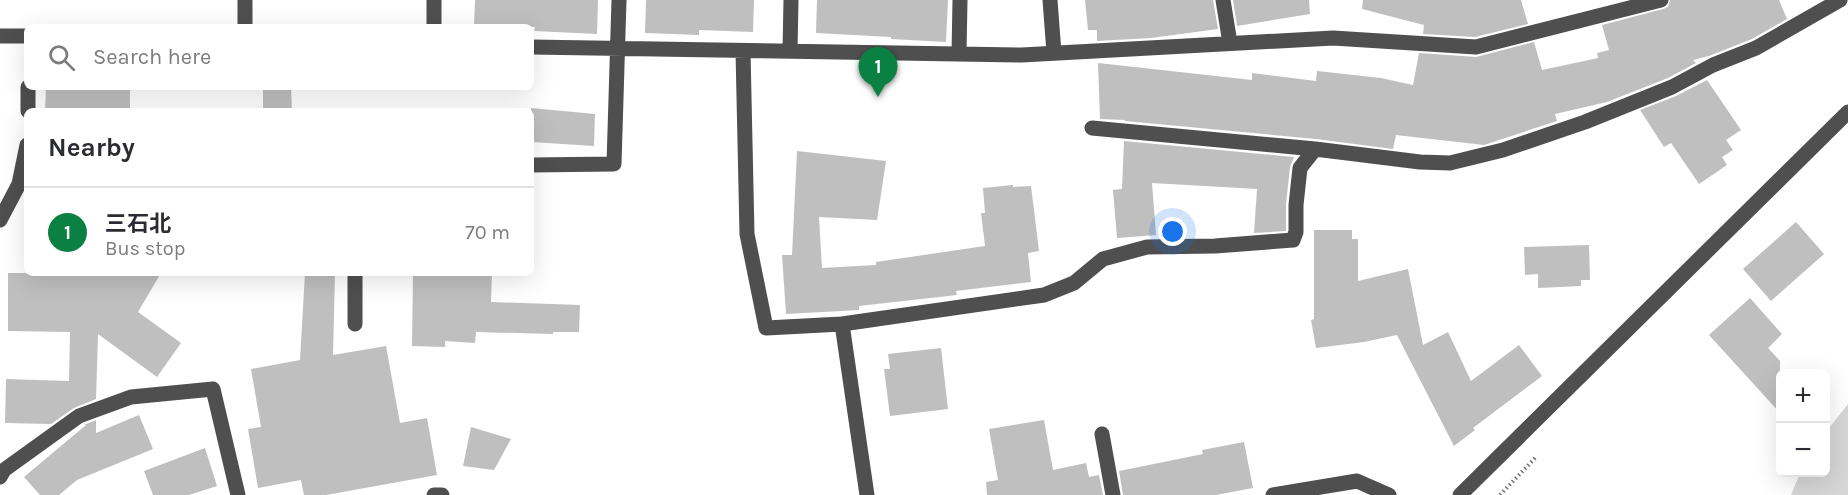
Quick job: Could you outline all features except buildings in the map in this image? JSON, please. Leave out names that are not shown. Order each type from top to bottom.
[{"type":"street","points":[[245,0],[245,24]]},
{"type":"street","points":[[434,0],[434,24]]},
{"type":"street","points":[[534,165],[614,164],[619,0]]},
{"type":"street","points":[[790,51],[791,0]]},
{"type":"street","points":[[959,54],[960,0]]},
{"type":"street","points":[[1050,0],[1054,53]]},
{"type":"street","points":[[1223,0],[1230,43]]},
{"type":"street","points":[[534,47],[1022,55],[1333,38],[1476,47],[1661,0]]},
{"type":"street","points":[[1092,128],[1315,149],[1420,162],[1449,163],[1503,150],[1585,122],[1672,87],[1713,65],[1756,48],[1840,0]]},
{"type":"street","points":[[0,36],[24,36]]},
{"type":"street","points":[[742,51],[747,234],[766,328],[842,324],[1044,295],[1074,283],[1103,259],[1147,247],[1215,246],[1293,240],[1296,232],[1300,168],[1315,149]]},
{"type":"street","points":[[28,90],[28,108]]},
{"type":"street","points":[[1460,495],[1848,112]]},
{"type":"street","points":[[0,220],[19,184],[24,160]]},
{"type":"street","points":[[355,276],[355,324]]},
{"type":"street","points":[[842,324],[867,495]]},
{"type":"street","points":[[2,468],[79,416],[131,397],[213,389],[238,495]]},
{"type":"street","points":[[1102,434],[1113,495]]},
{"type":"street","points":[[1273,495],[1357,481],[1389,495]]},
{"type":"street","points":[[434,495],[442,495]]},
{"type":"shaded area","points":[[1848,404],[1848,495],[1791,495],[1798,477],[1830,477],[1830,427]]},
{"type":"place","name":"三石北","points":[[878,97]]}]
